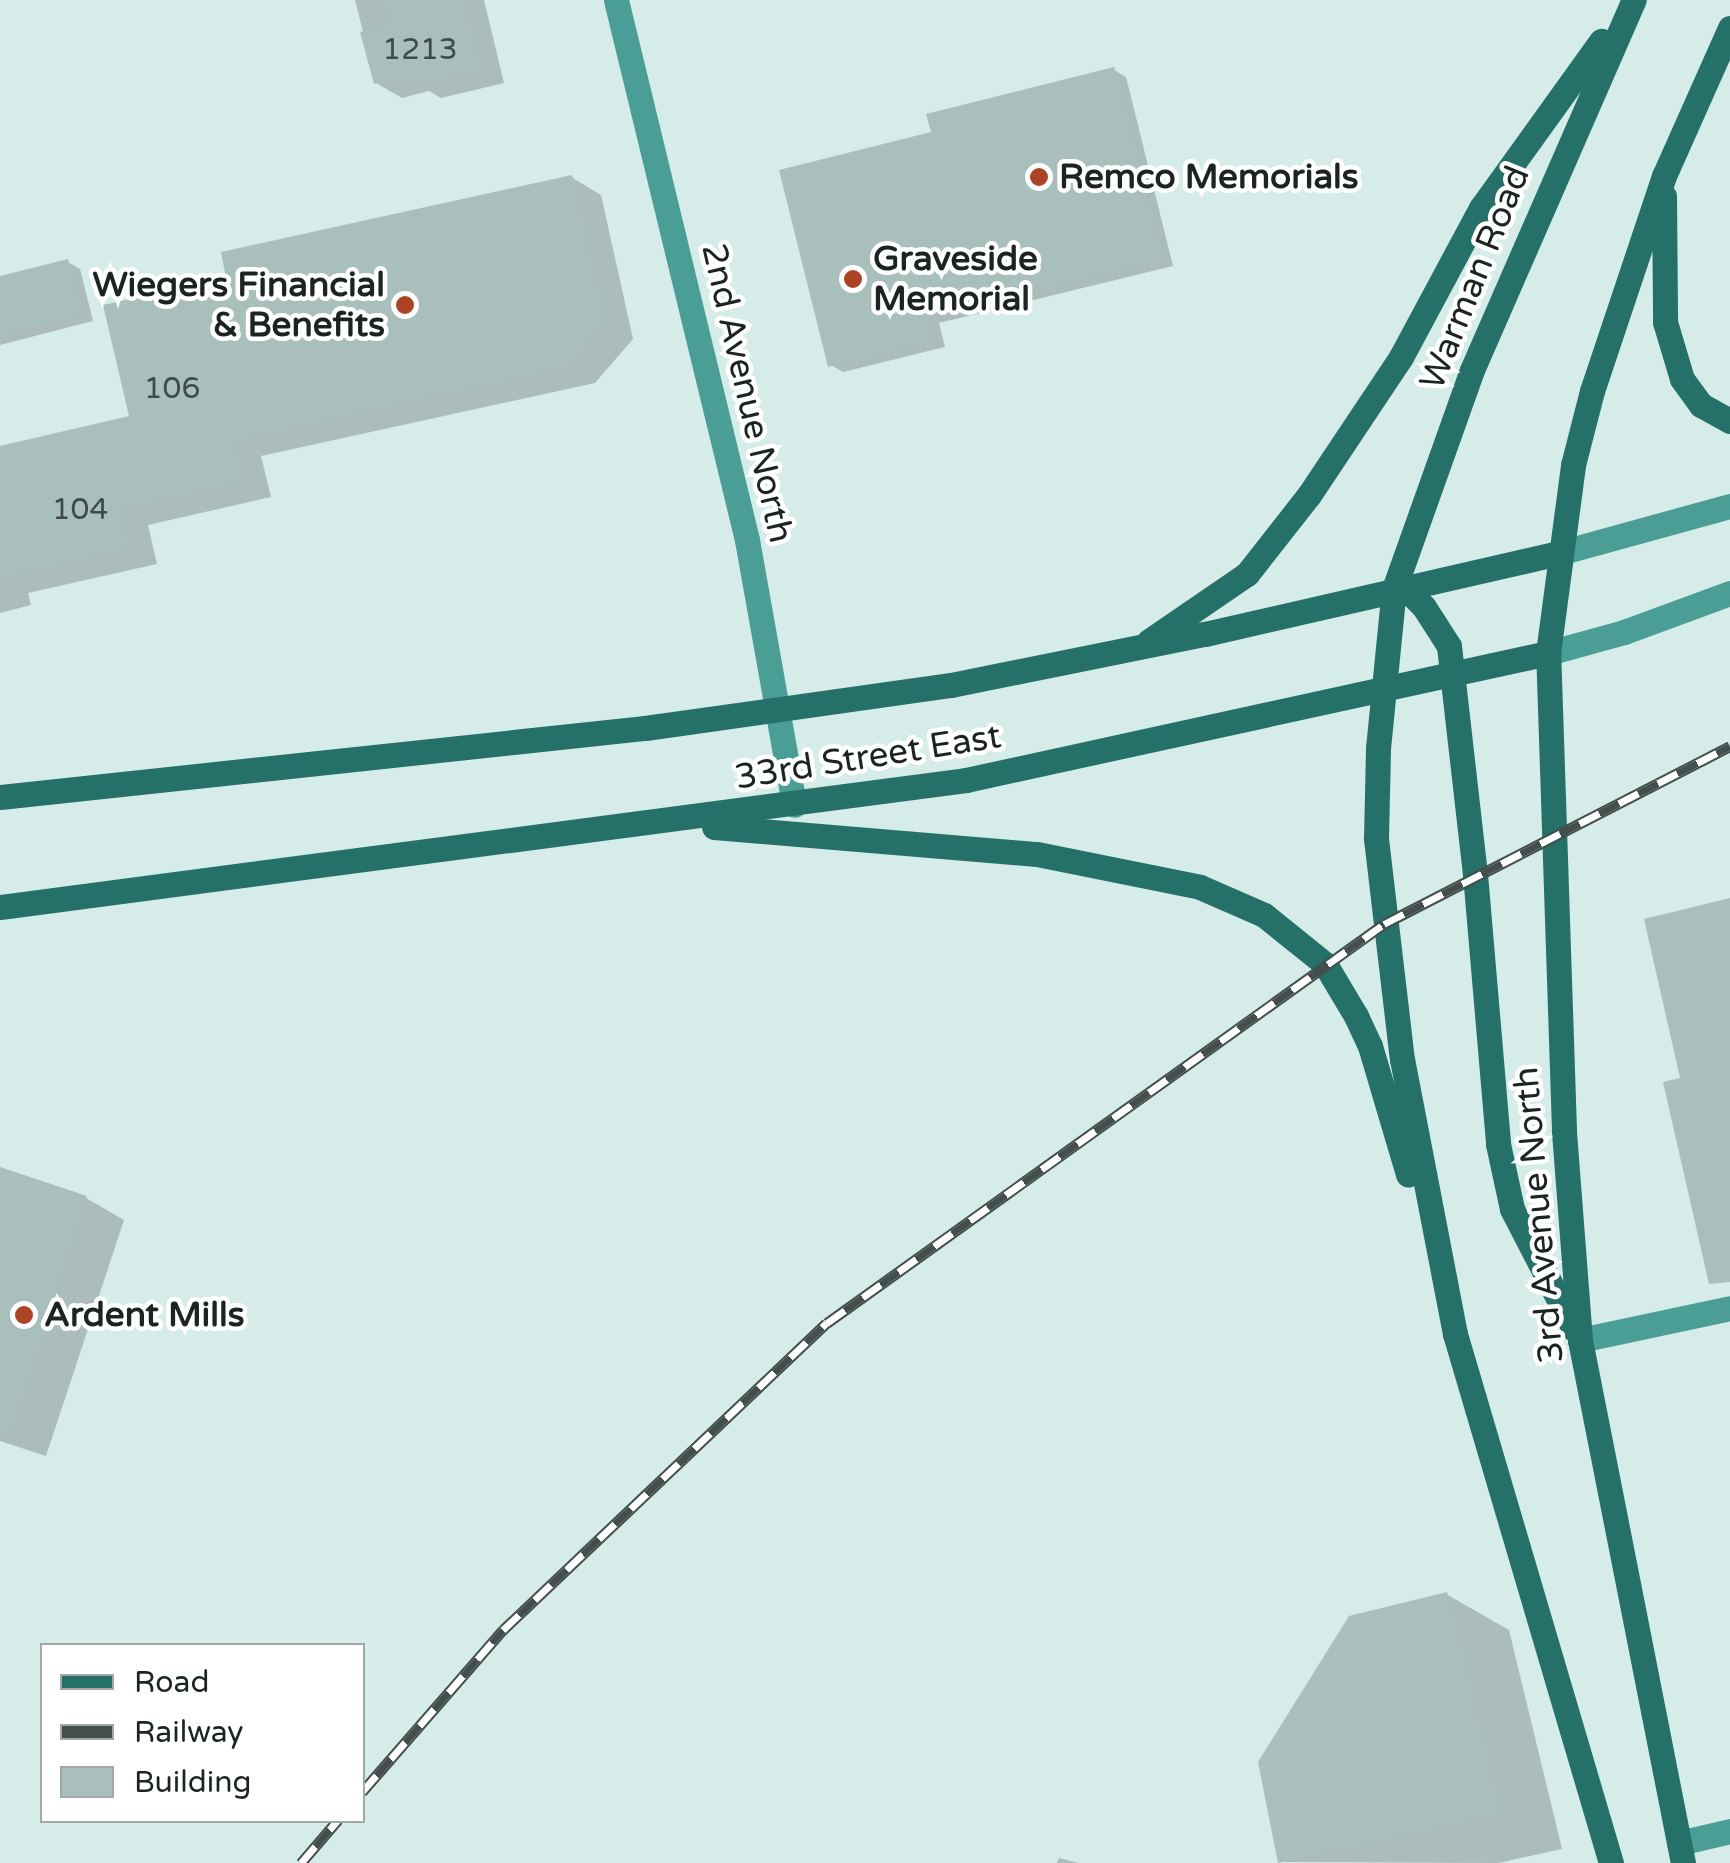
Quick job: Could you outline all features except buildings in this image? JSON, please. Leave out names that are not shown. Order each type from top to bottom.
[{"type":"main road","name":"Warman Road","points":[[1394,589],[1472,370],[1632,0]]},
{"type":"main road","points":[[1142,646],[1246,574],[1310,495],[1401,356],[1481,208],[1632,0]]},
{"type":"main road","points":[[1559,553],[1573,465],[1592,391],[1664,176],[1730,28]]},
{"type":"main road","points":[[1664,176],[1665,322],[1682,379],[1701,405],[1730,422]]},
{"type":"main road","name":"33rd Street East","points":[[0,797],[780,711],[951,685],[1559,553]]},
{"type":"main road","name":"3rd Avenue North","points":[[1559,553],[1548,652],[1563,1112],[1580,1340],[1681,1853]]},
{"type":"main road","points":[[1456,1334],[1418,1156],[1384,924],[1376,838],[1394,589],[1411,594],[1439,626],[1449,646],[1498,1144],[1512,1208],[1580,1340]]},
{"type":"main road","name":"33rd Street East","points":[[0,907],[659,824],[966,780],[1454,676],[1548,652]]},
{"type":"main road","points":[[659,824],[1037,854],[1200,888],[1264,915],[1325,964],[1370,1046],[1611,1863]]},
{"type":"street","name":"2nd Avenue North","points":[[616,0],[747,540],[794,805]]},
{"type":"street","name":"33rd Street East","points":[[1559,553],[1730,506]]},
{"type":"street","name":"33rd Street East","points":[[1548,652],[1624,632],[1730,593]]},
{"type":"street","points":[[1580,1340],[1730,1308]]},
{"type":"street","points":[[1681,1853],[1730,1831]]},
{"type":"railway","points":[[365,1789],[503,1630],[827,1323],[1384,924],[1730,746]]},
{"type":"railway","points":[[301,1863],[335,1823]]},
{"type":"place","name":"Remco Memorials","points":[[1039,177]]},
{"type":"place","name":"Graveside Memorial","points":[[853,279]]},
{"type":"place","name":"Wiegers Financial & Benefits","points":[[405,305]]},
{"type":"place","name":"Ardent Mills","points":[[24,1315]]}]
